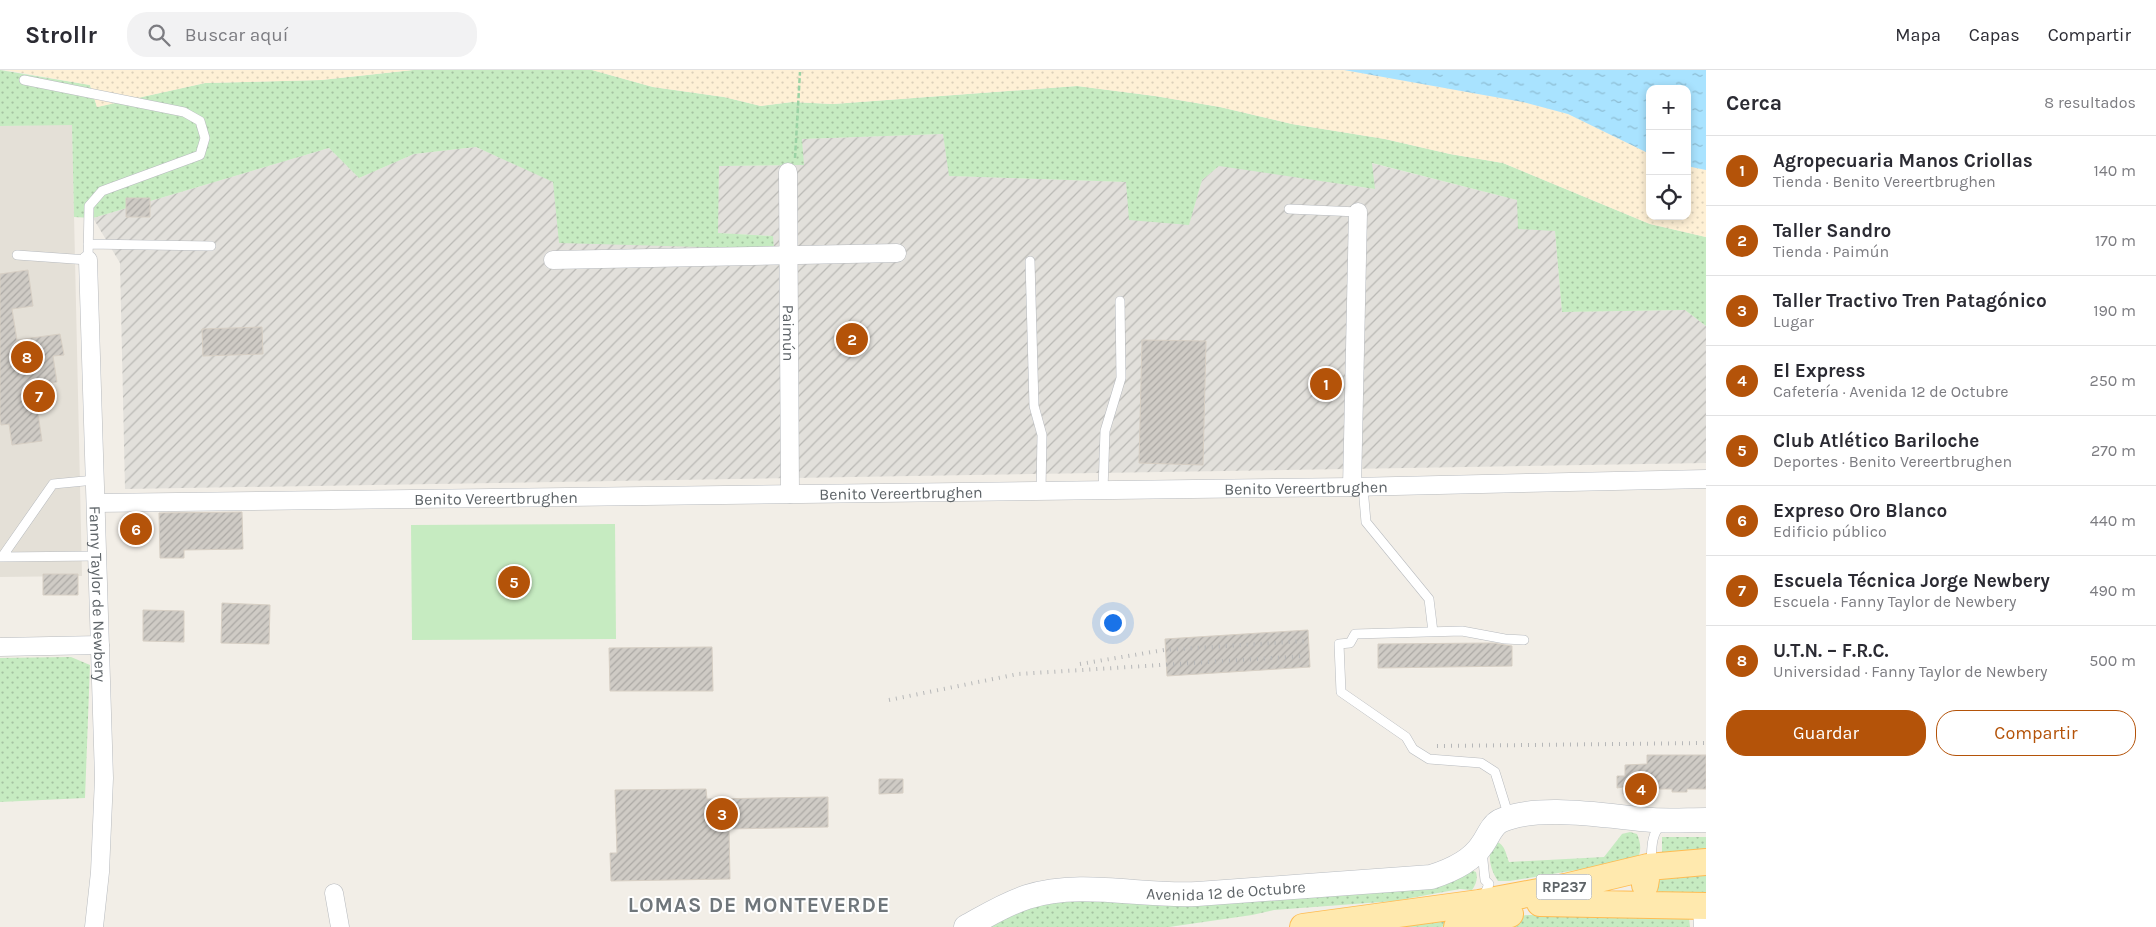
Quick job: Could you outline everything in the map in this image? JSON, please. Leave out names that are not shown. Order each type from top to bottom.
[{"type":"main road","name":"RP237","points":[[1303,927],[1479,903],[1566,887],[1649,866],[1706,862]]},
{"type":"main road","points":[[1649,866],[1646,888],[1649,896],[1664,906]]},
{"type":"main road","name":"RP237","points":[[1479,903],[1664,906],[1704,913]]},
{"type":"main road","points":[[1457,927],[1560,904]]},
{"type":"street","name":"Paimún","points":[[788,178],[790,494]]},
{"type":"street","points":[[1357,487],[1358,212]]},
{"type":"street","name":"Fanny Taylor de Newbery","points":[[88,252],[104,778],[100,872],[94,927]]},
{"type":"street","points":[[553,260],[896,253]]},
{"type":"street","name":"Benito Vereertbrughen","points":[[96,503],[1357,487],[1706,479]]},
{"type":"street","points":[[0,647],[100,645]]},
{"type":"street","points":[[1482,846],[1491,829],[1498,822],[1523,814],[1596,814],[1666,820],[1706,820]]},
{"type":"street","name":"Avenida 12 de Octubre","points":[[966,927],[1000,907],[1021,899],[1062,891],[1102,890],[1195,894],[1431,877],[1450,871],[1482,846]]},
{"type":"street","points":[[334,894],[340,927]]},
{"type":"lane","points":[[24,80],[184,112],[200,121],[205,138],[200,155],[102,191],[89,206],[88,252]]},
{"type":"lane","points":[[1289,209],[1358,212]]},
{"type":"lane","points":[[17,255],[211,246]]},
{"type":"lane","points":[[1030,261],[1034,406],[1042,435],[1042,491]]},
{"type":"lane","points":[[1103,490],[1105,431],[1121,378],[1120,301]]},
{"type":"lane","points":[[1,557],[53,484],[95,480]]},
{"type":"lane","points":[[1357,487],[1366,522],[1428,599],[1434,632]]},
{"type":"lane","points":[[1,557],[97,556]]},
{"type":"lane","points":[[1509,818],[1495,772],[1481,763],[1429,759],[1413,748],[1406,737],[1341,692],[1340,644],[1350,643],[1355,634],[1462,631],[1505,639],[1524,640]]},
{"type":"lane","points":[[1649,866],[1654,834],[1657,828],[1666,820]]},
{"type":"lane","points":[[1479,903],[1488,884],[1485,880],[1482,846]]},
{"type":"path","points":[[788,178],[794,184],[800,72]]},
{"type":"shaded area","points":[[72,124],[82,576],[0,577],[0,126]]},
{"type":"shaded area","points":[[943,134],[950,176],[1126,182],[1189,224],[1202,180],[1220,165],[1374,189],[1371,163],[1517,200],[1555,231],[1562,312],[1685,310],[1706,326],[1706,463],[125,489],[120,263],[93,218],[329,148],[359,178],[414,154],[476,147],[554,182],[559,243],[773,236],[717,233],[719,166],[803,165],[802,139]]},
{"type":"green space","points":[[0,70],[90,85],[97,107],[205,83],[321,80],[413,70],[592,70],[653,87],[724,97],[761,106],[792,102],[833,104],[1077,86],[1155,96],[1220,107],[1292,124],[1385,139],[1450,154],[1503,163],[1650,224],[1706,237],[1706,326],[1685,310],[1562,312],[1555,231],[1518,229],[1517,200],[1372,163],[1375,189],[1219,166],[1202,180],[1189,225],[1129,220],[1126,182],[949,176],[943,134],[802,139],[804,165],[719,166],[718,233],[773,236],[774,249],[559,243],[553,182],[476,147],[414,154],[359,178],[329,148],[93,218],[74,217],[72,125],[0,126]]},
{"type":"green space","points":[[615,524],[616,639],[412,640],[411,525]]},
{"type":"green space","points":[[71,657],[90,665],[85,798],[0,802],[0,658]]},
{"type":"green space","points":[[1630,832],[1637,834],[1639,841],[1640,851],[1636,860],[1510,881],[1498,881],[1491,866],[1490,851],[1492,840],[1502,845],[1509,862],[1604,857],[1622,834]]},
{"type":"green space","points":[[1662,837],[1706,837],[1706,852],[1662,853]]},
{"type":"green space","points":[[1471,870],[1476,872],[1477,877],[1476,884],[1472,890],[1460,889],[1394,901],[1274,910],[1169,927],[978,927],[1021,905]]},
{"type":"green space","points":[[1706,873],[1706,896],[1659,894],[1656,886],[1658,878]]},
{"type":"green space","points":[[1514,916],[1689,918],[1690,927],[1474,927]]},
{"type":"green space","points":[[1471,918],[1441,927],[1392,927]]},
{"type":"sand","points":[[5,70],[413,70],[321,80],[205,83],[97,107],[90,85]]},
{"type":"sand","points":[[592,70],[1344,70],[1523,102],[1568,114],[1646,152],[1646,220],[1691,220],[1691,167],[1706,170],[1706,237],[1650,224],[1503,163],[1450,154],[1385,139],[1292,124],[1220,107],[1155,96],[1077,86],[833,104],[792,102],[761,106],[724,97],[653,87]]},
{"type":"water","points":[[1344,70],[1706,70],[1706,170],[1691,167],[1691,85],[1646,85],[1646,152],[1568,114],[1523,102]]},
{"type":"building","points":[[126,198],[150,198],[150,217],[126,217]]},
{"type":"building","points":[[28,270],[33,306],[12,309],[17,340],[60,334],[64,355],[53,356],[57,382],[34,386],[42,441],[12,445],[9,424],[1,425],[0,417],[0,274]]},
{"type":"building","points":[[262,327],[263,354],[203,356],[202,329]]},
{"type":"building","points":[[1142,340],[1206,341],[1203,465],[1139,463]]},
{"type":"building","points":[[242,512],[243,549],[184,550],[184,558],[160,558],[159,513]]},
{"type":"building","points":[[43,574],[78,574],[78,595],[43,595]]},
{"type":"building","points":[[222,603],[270,605],[269,644],[221,643]]},
{"type":"building","points":[[143,610],[184,611],[184,642],[143,641]]},
{"type":"building","points":[[1308,630],[1310,667],[1167,676],[1165,639]]},
{"type":"building","points":[[1493,643],[1512,646],[1512,666],[1378,668],[1378,644]]},
{"type":"building","points":[[712,647],[713,691],[610,691],[609,648]]},
{"type":"building","points":[[1647,755],[1706,755],[1706,789],[1687,789],[1687,792],[1672,792],[1672,789],[1640,789],[1640,794],[1623,794],[1623,787],[1617,788],[1617,776],[1625,776],[1625,765],[1647,764]]},
{"type":"building","points":[[879,779],[903,779],[903,793],[879,794]]},
{"type":"building","points":[[706,789],[707,799],[828,797],[828,827],[729,829],[730,879],[611,881],[610,853],[617,853],[615,790]]},
{"type":"railway","points":[[1080,664],[1164,650],[1305,641]]},
{"type":"railway","points":[[889,700],[1018,674],[1304,656]]},
{"type":"railway","points":[[1437,746],[1706,743]]},
{"type":"place","name":"Taller Sandro","points":[[852,339]]},
{"type":"place","name":"U.T.N. – F.R.C.","points":[[27,357]]},
{"type":"place","name":"Agropecuaria Manos Criollas","points":[[1326,384]]},
{"type":"place","name":"Escuela Técnica Jorge Newbery","points":[[39,396]]},
{"type":"place","name":"Expreso Oro Blanco","points":[[136,529]]},
{"type":"place","name":"Club Atlético Bariloche","points":[[514,582]]},
{"type":"place","name":"El Express","points":[[1641,789]]},
{"type":"place","name":"Taller Tractivo Tren Patagónico","points":[[722,814]]},
{"type":"district","name":"LOMAS DE MONTEVERDE","points":[[759,905]]}]
